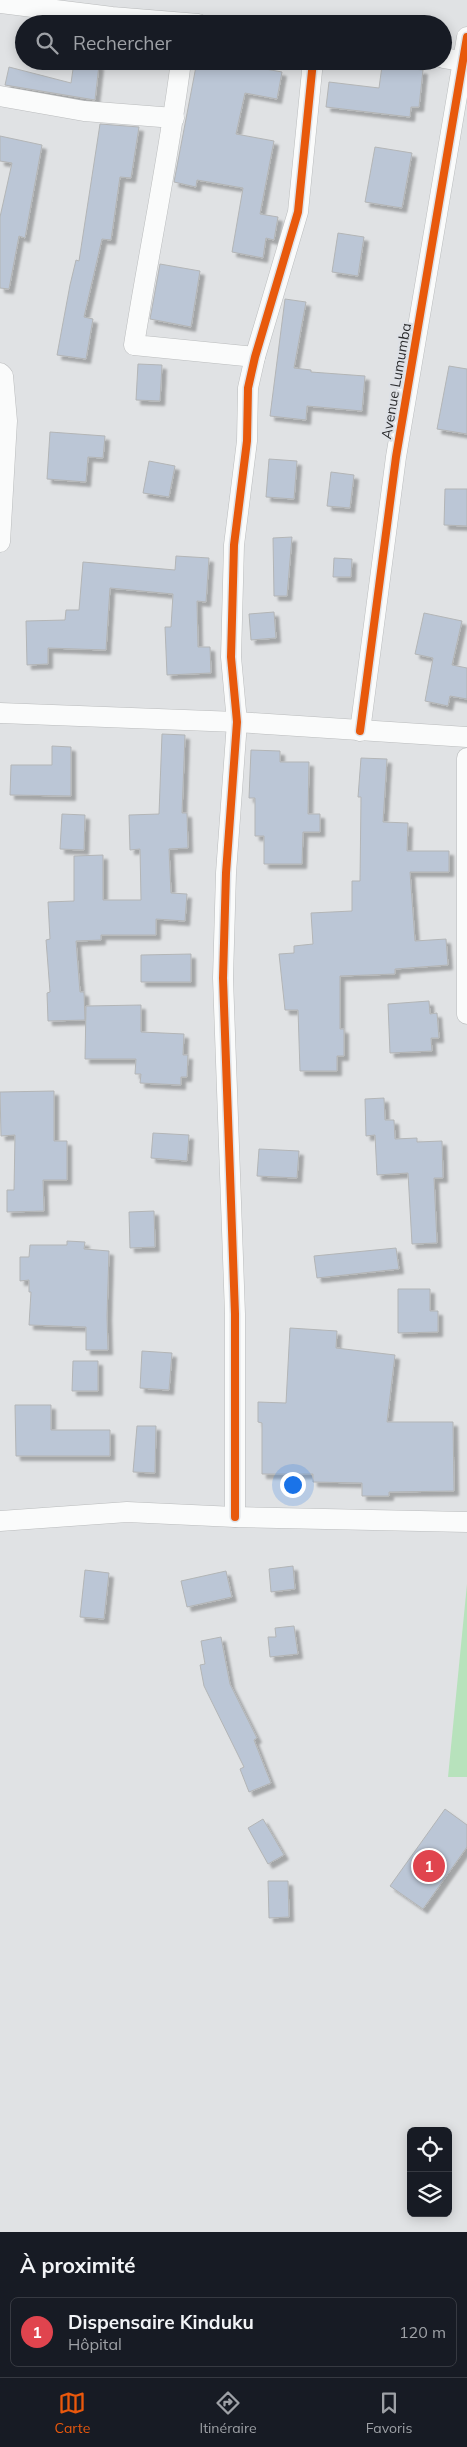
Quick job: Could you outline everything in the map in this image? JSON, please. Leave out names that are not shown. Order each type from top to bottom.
[{"type":"street","points":[[0,3],[96,15]]},
{"type":"street","name":"Avenue Lumumba","points":[[360,731],[396,457],[465,62],[467,38]]},
{"type":"street","points":[[452,60],[465,62]]},
{"type":"street","points":[[180,70],[174,118],[134,345],[255,357]]},
{"type":"street","points":[[235,1517],[235,1314],[223,978],[226,872],[237,722],[231,657],[234,545],[247,441],[248,388],[255,357],[298,212],[312,70]]},
{"type":"street","points":[[0,96],[84,110],[174,118]]},
{"type":"street","points":[[0,373],[3,376],[7,420],[0,542]]},
{"type":"street","points":[[0,713],[237,722],[360,731],[467,736]]},
{"type":"street","points":[[467,758],[467,1014]]},
{"type":"street","points":[[0,1517],[127,1512],[235,1517],[467,1522]]},
{"type":"green space","points":[[467,1584],[467,1777],[448,1777]]},
{"type":"building","points":[[9,67],[71,83],[73,70],[98,70],[95,100],[5,85]]},
{"type":"building","points":[[195,70],[271,70],[282,72],[277,99],[245,93],[236,134],[274,141],[260,214],[278,217],[274,240],[266,238],[263,258],[232,252],[243,188],[197,180],[196,187],[174,182]]},
{"type":"building","points":[[381,70],[423,70],[419,107],[411,107],[410,117],[326,107],[329,82],[379,88]]},
{"type":"building","points":[[100,124],[139,127],[131,178],[120,177],[111,240],[102,239],[84,317],[93,319],[86,359],[57,355],[70,285],[76,260],[79,261]]},
{"type":"building","points":[[0,136],[42,145],[25,238],[19,236],[9,289],[0,288],[0,217],[12,163],[0,161]]},
{"type":"building","points":[[375,147],[412,153],[402,208],[365,202]]},
{"type":"building","points":[[338,233],[364,237],[358,276],[332,272]]},
{"type":"building","points":[[160,264],[200,271],[191,327],[150,319]]},
{"type":"building","points":[[285,299],[306,302],[294,368],[311,370],[311,372],[365,376],[362,411],[307,406],[306,420],[270,416]]},
{"type":"building","points":[[138,364],[162,365],[160,401],[136,400]]},
{"type":"building","points":[[449,366],[467,369],[467,434],[437,429]]},
{"type":"building","points":[[50,432],[105,436],[103,458],[88,457],[86,482],[47,479]]},
{"type":"building","points":[[269,459],[297,461],[294,499],[266,497]]},
{"type":"building","points":[[149,461],[175,466],[169,497],[143,493]]},
{"type":"building","points":[[331,472],[354,475],[350,508],[327,506]]},
{"type":"building","points":[[445,489],[467,489],[467,526],[444,525]]},
{"type":"building","points":[[292,537],[287,596],[274,596],[273,538]]},
{"type":"building","points":[[176,556],[209,558],[206,602],[197,601],[198,647],[210,647],[211,673],[167,675],[165,627],[171,627],[173,594],[110,588],[106,650],[48,648],[48,664],[27,665],[26,621],[65,620],[66,610],[79,610],[83,562],[175,570]]},
{"type":"building","points":[[334,558],[352,559],[351,577],[333,577]]},
{"type":"building","points":[[274,612],[276,638],[251,640],[249,614]]},
{"type":"building","points":[[424,613],[462,621],[452,665],[467,668],[467,699],[450,696],[448,706],[425,701],[433,658],[415,654]]},
{"type":"building","points":[[162,734],[185,735],[182,813],[187,813],[188,848],[169,849],[171,893],[187,894],[185,921],[156,919],[156,935],[101,935],[101,940],[76,941],[80,992],[84,992],[85,1020],[48,1021],[47,993],[50,992],[46,940],[50,939],[48,902],[74,901],[74,856],[103,855],[103,900],[141,900],[140,849],[130,850],[129,815],[159,814]]},
{"type":"building","points":[[52,746],[71,747],[71,796],[10,795],[11,765],[52,765]]},
{"type":"building","points":[[251,750],[280,751],[280,762],[309,762],[308,814],[320,814],[320,832],[303,832],[302,864],[264,864],[264,836],[255,836],[255,798],[249,798]]},
{"type":"building","points":[[361,758],[387,759],[383,822],[408,823],[407,851],[449,851],[449,872],[410,872],[415,941],[446,939],[448,965],[395,969],[395,974],[340,976],[340,1029],[344,1029],[344,1056],[337,1056],[337,1071],[300,1071],[298,1010],[285,1010],[279,954],[294,953],[294,946],[313,944],[311,913],[352,911],[352,881],[360,881],[361,797],[358,797]]},
{"type":"building","points":[[62,814],[85,815],[84,850],[60,849]]},
{"type":"building","points":[[191,954],[191,982],[141,982],[141,955]]},
{"type":"building","points":[[429,1001],[430,1014],[437,1013],[439,1038],[431,1038],[432,1051],[390,1053],[388,1004]]},
{"type":"building","points":[[141,1005],[141,1032],[184,1034],[183,1055],[188,1055],[187,1077],[181,1077],[181,1085],[140,1083],[141,1074],[135,1074],[136,1059],[85,1059],[86,1006]]},
{"type":"building","points":[[54,1091],[54,1141],[67,1141],[67,1180],[43,1180],[44,1211],[7,1212],[7,1190],[14,1190],[15,1135],[1,1136],[0,1092]]},
{"type":"building","points":[[384,1098],[385,1120],[394,1120],[395,1139],[417,1138],[417,1142],[442,1141],[443,1178],[434,1178],[437,1243],[412,1244],[408,1173],[377,1175],[375,1135],[366,1136],[365,1099]]},
{"type":"building","points":[[153,1133],[189,1135],[187,1161],[151,1158]]},
{"type":"building","points":[[259,1149],[299,1151],[297,1178],[257,1176]]},
{"type":"building","points":[[154,1211],[155,1247],[130,1248],[129,1212]]},
{"type":"building","points":[[67,1241],[85,1242],[84,1249],[109,1251],[108,1350],[86,1350],[86,1327],[29,1325],[31,1292],[29,1292],[29,1280],[20,1281],[20,1257],[29,1257],[30,1245],[67,1245]]},
{"type":"building","points":[[396,1248],[399,1269],[317,1278],[314,1256]]},
{"type":"building","points":[[398,1289],[430,1289],[430,1311],[438,1311],[438,1332],[398,1333]]},
{"type":"building","points":[[290,1328],[337,1331],[336,1348],[395,1355],[387,1422],[453,1422],[454,1491],[389,1492],[389,1496],[362,1496],[362,1483],[313,1482],[313,1474],[262,1474],[262,1423],[258,1422],[258,1402],[286,1403]]},
{"type":"building","points":[[142,1351],[172,1353],[169,1390],[140,1388]]},
{"type":"building","points":[[73,1361],[98,1361],[98,1391],[72,1391]]},
{"type":"building","points":[[15,1405],[51,1405],[51,1430],[110,1430],[110,1456],[16,1456]]},
{"type":"building","points":[[137,1426],[156,1426],[155,1473],[133,1472]]},
{"type":"building","points":[[293,1566],[295,1589],[271,1592],[269,1569]]},
{"type":"building","points":[[85,1570],[109,1573],[104,1619],[80,1617]]},
{"type":"building","points":[[226,1571],[232,1597],[187,1607],[181,1581]]},
{"type":"building","points":[[294,1626],[298,1654],[270,1657],[268,1637],[276,1637],[275,1628]]},
{"type":"building","points":[[221,1637],[230,1684],[257,1738],[254,1740],[271,1783],[249,1792],[240,1769],[244,1767],[204,1686],[200,1665],[205,1664],[201,1641]]},
{"type":"building","points":[[445,1809],[467,1825],[467,1847],[423,1909],[390,1886]]},
{"type":"building","points":[[263,1819],[284,1855],[268,1864],[248,1828]]},
{"type":"building","points":[[268,1881],[288,1881],[289,1917],[269,1918]]},
{"type":"cycle path","points":[[360,731],[396,457],[467,37]]},
{"type":"cycle path","points":[[235,1517],[235,1314],[223,978],[226,873],[237,722],[231,657],[234,545],[247,441],[248,388],[255,357],[298,212],[312,70]]},
{"type":"place","name":"Dispensaire Kinduku","points":[[429,1866]]}]
